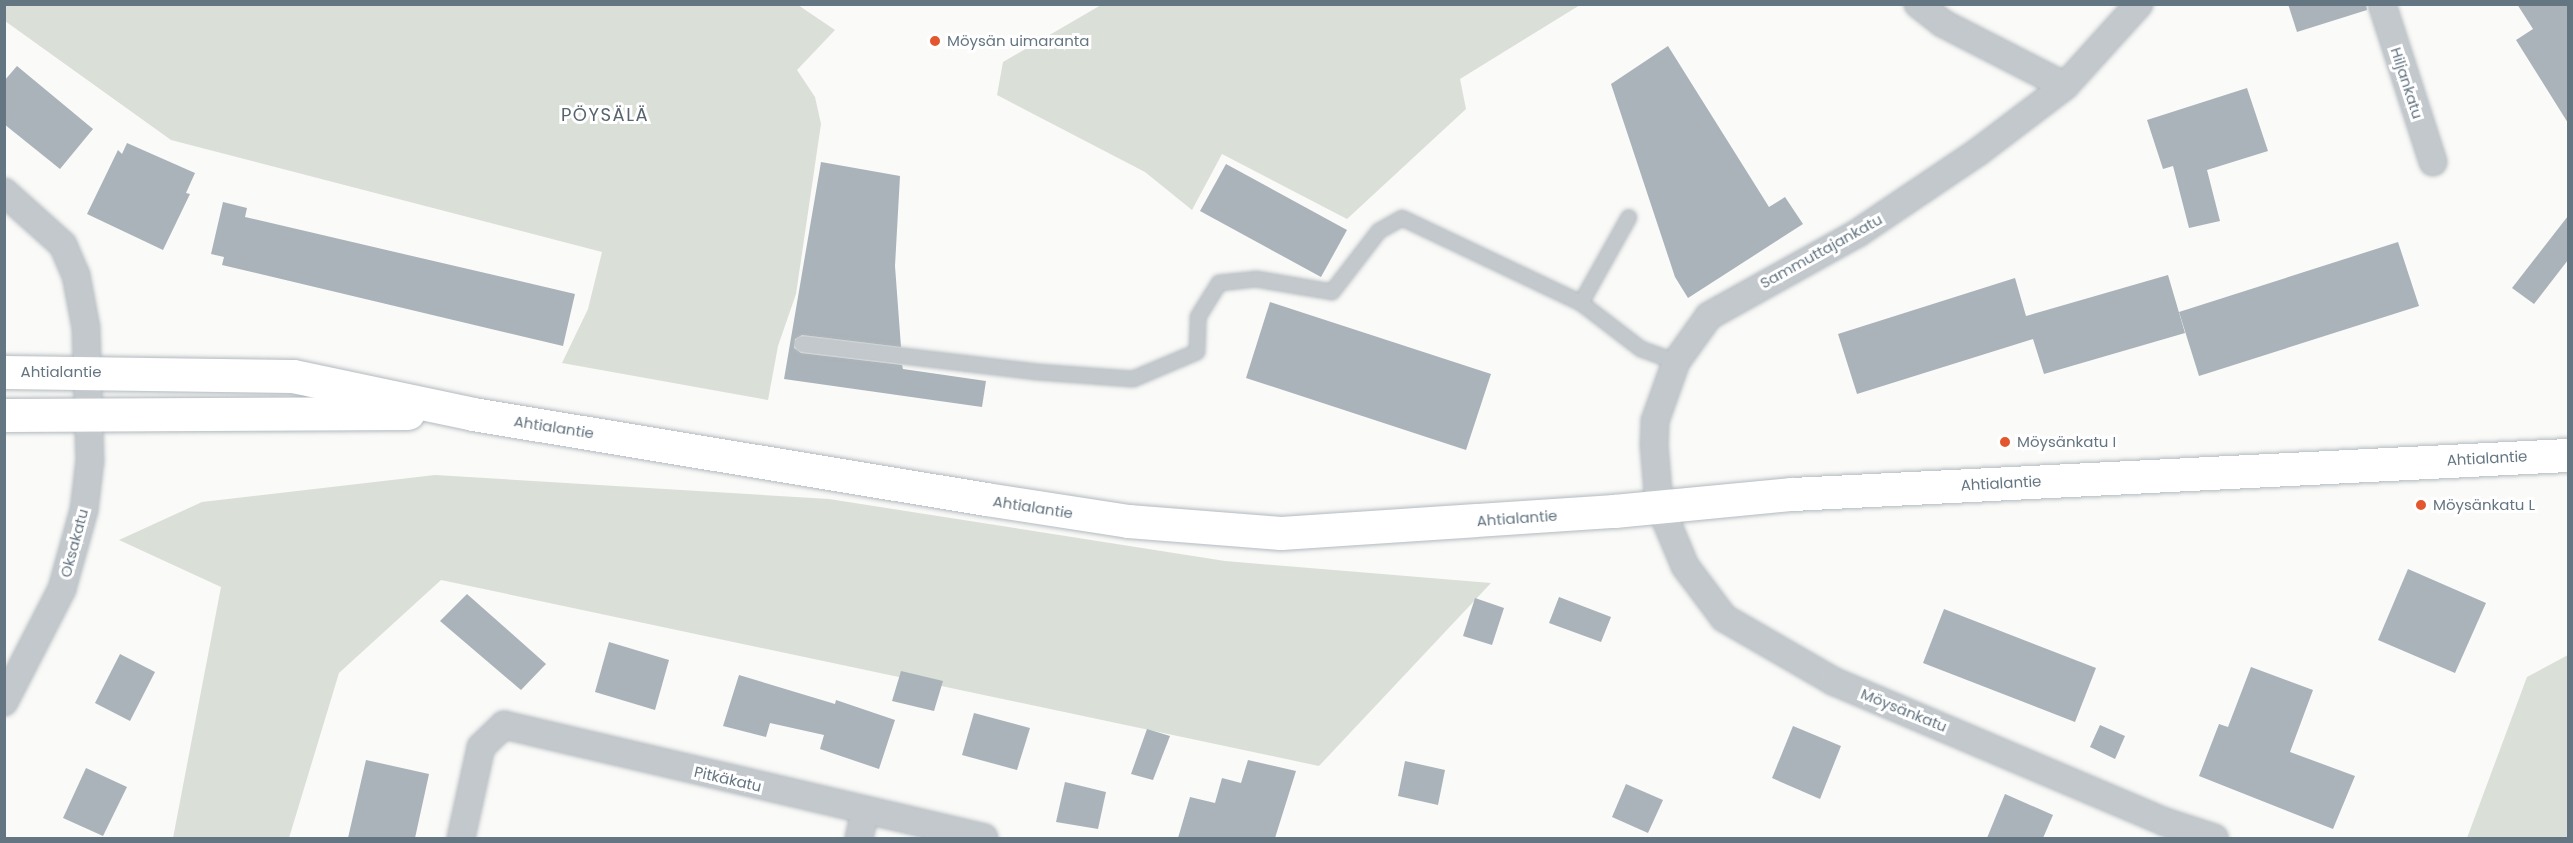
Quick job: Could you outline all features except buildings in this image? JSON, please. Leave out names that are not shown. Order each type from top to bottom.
[{"type":"main road","name":"Ahtialantie","points":[[4,372],[89,371],[292,376],[473,414],[1128,521],[1281,533],[1407,527],[1659,504],[2568,455]]},
{"type":"main road","name":"Ahtialantie","points":[[4,415],[473,414]]},
{"type":"street","points":[[1918,4],[1942,23],[2065,86]]},
{"type":"street","name":"Sammuttajankatu","points":[[1659,504],[1655,421],[1676,362],[1709,316],[1858,233],[1978,152],[2065,86],[2139,4]]},
{"type":"street","name":"Hiljankatu","points":[[2382,4],[2433,162]]},
{"type":"street","name":"Oksakatu","points":[[4,192],[63,245],[76,275],[83,303],[89,371],[90,460],[75,552],[62,589],[4,702]]},
{"type":"street","name":"Möysänkatu","points":[[1659,504],[1685,566],[1724,618],[1833,681],[2165,822],[2214,838]]},
{"type":"street","name":"Pitkäkatu","points":[[461,838],[481,747],[504,725],[984,838]]},
{"type":"street","points":[[859,838],[865,811]]},
{"type":"lane","points":[[802,344],[1037,372],[1133,379],[1197,352],[1198,317],[1219,283],[1256,279],[1332,292],[1379,231],[1402,218],[1581,303],[1641,349],[1676,362]]},
{"type":"lane","points":[[1581,303],[1629,218]]},
{"type":"shaded area","points":[[5,4],[798,5],[835,30],[797,70],[815,97],[821,124],[796,294],[778,346],[768,400],[562,363],[588,309],[602,252],[171,140],[5,21]]},
{"type":"shaded area","points":[[1101,5],[1580,5],[1460,79],[1466,109],[1347,219],[1222,154],[1192,210],[1145,172],[997,95],[1003,62]]},
{"type":"shaded area","points":[[435,475],[829,499],[1225,561],[1491,583],[1319,766],[441,580],[339,673],[289,838],[173,838],[221,587],[119,540],[202,502]]},
{"type":"shaded area","points":[[2568,655],[2568,838],[2467,838],[2527,677]]},
{"type":"place","name":"Möysän uimaranta","points":[[935,41]]},
{"type":"place","name":"Möysänkatu I","points":[[2005,442]]},
{"type":"place","name":"Möysänkatu L","points":[[2421,505]]},
{"type":"district","name":"PÖYSÄLÄ","points":[[605,115]]}]
